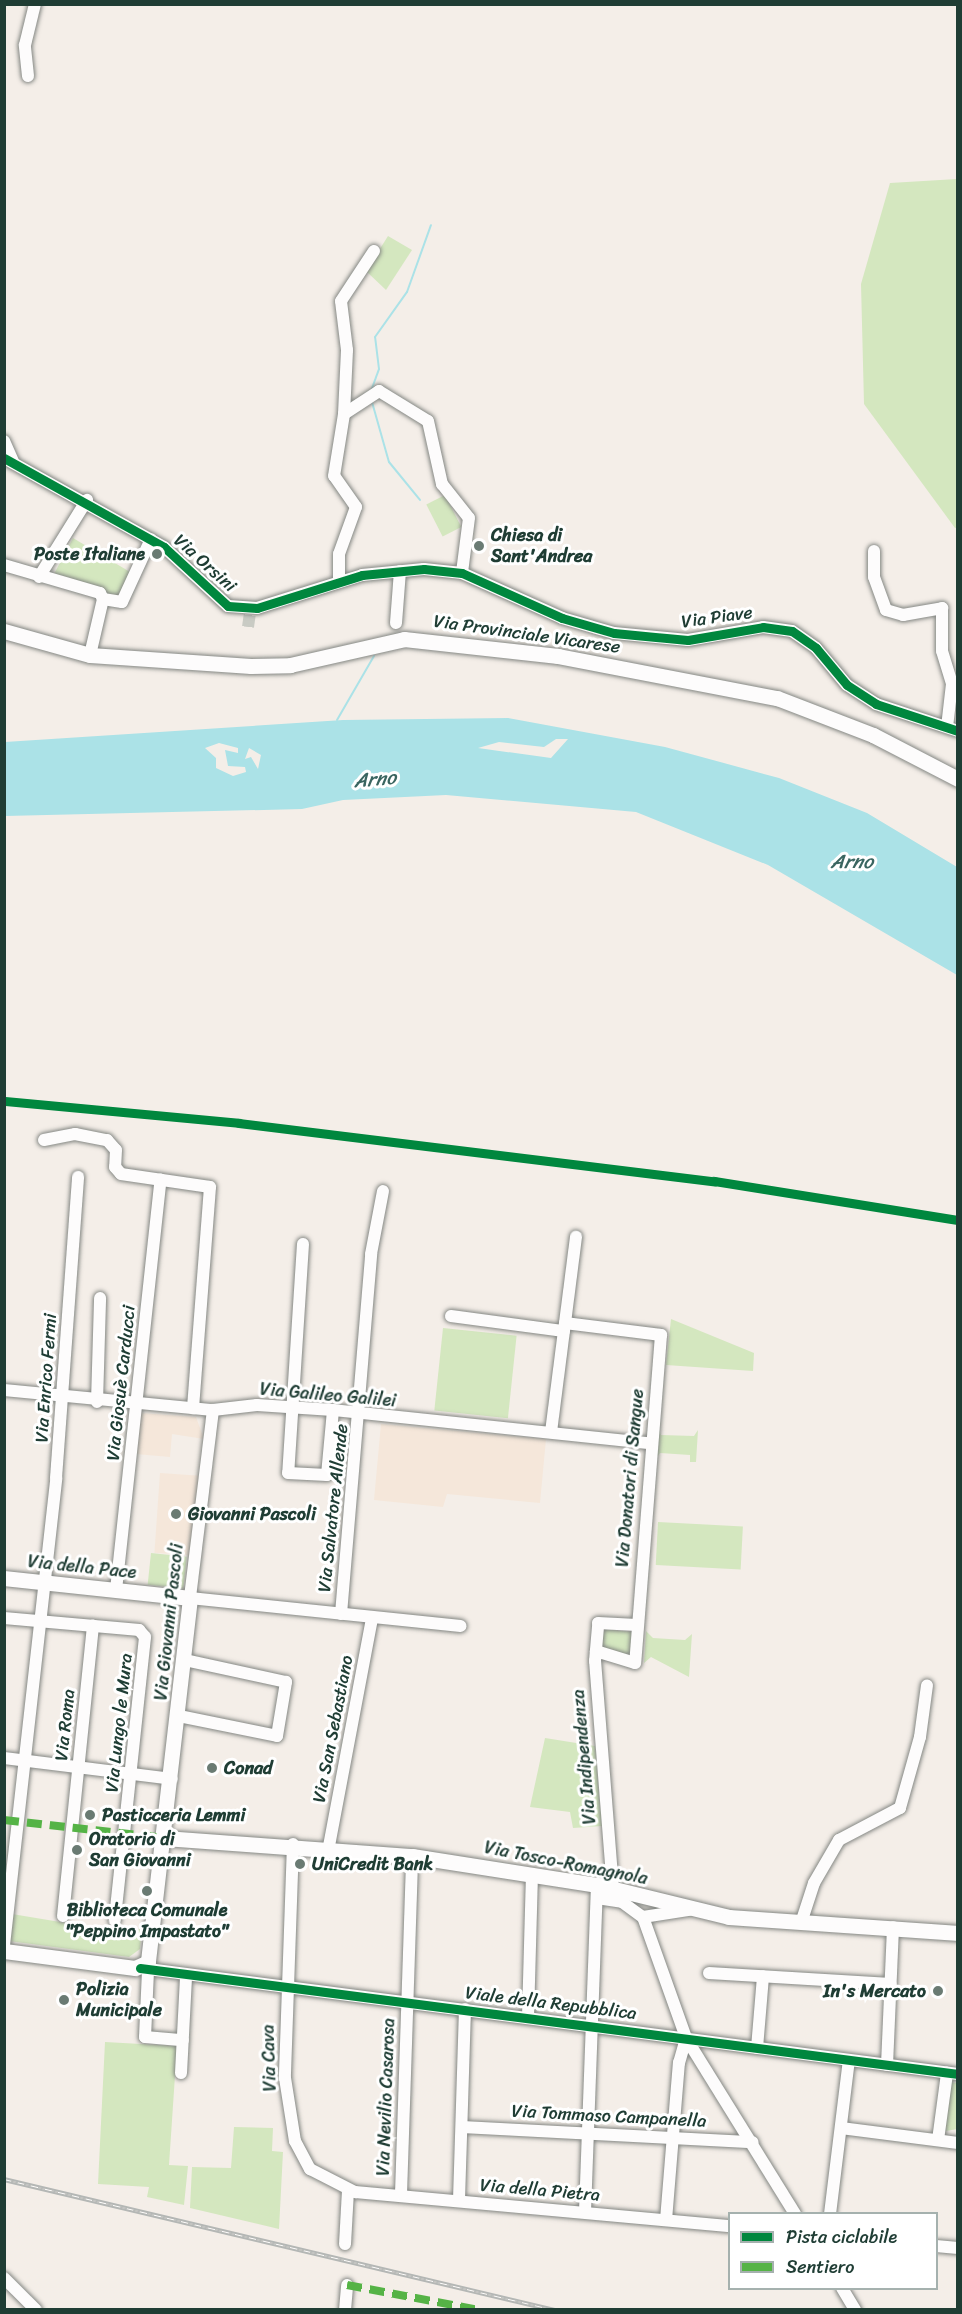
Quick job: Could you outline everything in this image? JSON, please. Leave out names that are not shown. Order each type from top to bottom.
[{"type":"main road","name":"Via Provinciale Vicarese","points":[[4,631],[90,655],[272,667],[417,639],[558,656],[777,699],[873,735],[957,779]]},
{"type":"main road","name":"Via della Pace","points":[[4,1578],[190,1598]]},
{"type":"main road","name":"Via Giovanni Pascoli","points":[[144,1969],[149,1958],[165,1838],[190,1598]]},
{"type":"main road","name":"Via Tosco-Romagnola","points":[[165,1838],[329,1846],[412,1856],[532,1874],[597,1892],[613,1889],[692,1910],[801,1923],[893,1927],[957,1934]]},
{"type":"main road","points":[[4,1951],[144,1969]]},
{"type":"street","points":[[28,76],[25,45],[35,4]]},
{"type":"street","points":[[339,580],[339,554],[357,507],[334,476],[344,414],[347,350],[341,301],[374,251]]},
{"type":"street","points":[[344,414],[371,395],[384,392],[428,421],[442,484],[468,513],[462,573]]},
{"type":"street","points":[[4,441],[9,460]]},
{"type":"street","name":"Via Orsini","points":[[9,460],[87,500],[149,541],[179,556],[222,604],[250,611],[339,580],[400,571],[462,573]]},
{"type":"street","points":[[39,577],[87,500]]},
{"type":"street","points":[[4,565],[39,577],[95,591],[103,599],[120,604],[149,541]]},
{"type":"street","points":[[874,551],[874,577],[886,610],[903,615],[942,608],[942,651],[952,684],[954,729]]},
{"type":"street","points":[[396,623],[400,571]]},
{"type":"street","name":"Via Piave","points":[[462,573],[575,623],[615,633],[688,640],[763,627],[792,631],[816,648],[847,685],[876,704],[954,729]]},
{"type":"street","points":[[90,655],[103,599]]},
{"type":"street","points":[[44,1140],[75,1134],[107,1140],[116,1150],[117,1172],[206,1185],[211,1196],[193,1408]]},
{"type":"street","name":"Via Enrico Fermi","points":[[4,1945],[63,1399],[78,1177]]},
{"type":"street","name":"Via Giosuè Carducci","points":[[116,1590],[160,1179]]},
{"type":"street","name":"Via Salvatore Allende","points":[[341,1614],[360,1413],[371,1254],[383,1191]]},
{"type":"street","points":[[551,1432],[576,1237]]},
{"type":"street","points":[[303,1244],[290,1408],[288,1473],[327,1475],[333,1410]]},
{"type":"street","points":[[97,1402],[100,1298]]},
{"type":"street","points":[[451,1316],[564,1327]]},
{"type":"street","name":"Via Donatori di Sangue","points":[[564,1327],[659,1335],[649,1443],[635,1663],[596,1651]]},
{"type":"street","name":"Via Galileo Galilei","points":[[4,1390],[63,1399],[213,1410],[290,1408],[333,1410],[649,1443]]},
{"type":"street","name":"Via Giovanni Pascoli","points":[[190,1598],[213,1410]]},
{"type":"street","points":[[190,1598],[461,1626]]},
{"type":"street","name":"Via Lungo le Mura","points":[[4,1618],[140,1630],[145,1638],[115,1920]]},
{"type":"street","name":"Via San Sebastiano","points":[[329,1846],[372,1618]]},
{"type":"street","name":"Via Indipendenza","points":[[613,1889],[596,1651],[598,1623],[637,1625]]},
{"type":"street","name":"Via Roma","points":[[63,1916],[93,1626]]},
{"type":"street","points":[[179,1716],[277,1736],[286,1682],[184,1660]]},
{"type":"street","points":[[801,1923],[814,1883],[839,1840],[900,1808],[920,1737],[927,1685]]},
{"type":"street","points":[[4,1758],[172,1779]]},
{"type":"street","name":"Via Cava","points":[[293,1844],[286,1988],[285,2078],[299,2153],[312,2172],[348,2190]]},
{"type":"street","name":"Via Nevilio Casarosa","points":[[401,2194],[412,1856]]},
{"type":"street","points":[[528,2017],[532,1874]]},
{"type":"street","points":[[585,2212],[597,1892],[622,1902],[642,1917],[686,2038],[753,2142],[792,2212]]},
{"type":"street","points":[[642,1917],[692,1910]]},
{"type":"street","points":[[887,2066],[893,1927]]},
{"type":"street","points":[[144,1969],[145,2037],[183,2040]]},
{"type":"street","name":"Viale della Repubblica","points":[[144,1969],[952,2073]]},
{"type":"street","points":[[709,1973],[891,1984]]},
{"type":"street","points":[[181,2073],[186,1976]]},
{"type":"street","points":[[757,2048],[763,1976]]},
{"type":"street","points":[[459,2200],[465,2009]]},
{"type":"street","points":[[666,2220],[671,2139],[681,2044],[686,2038]]},
{"type":"street","points":[[830,2212],[849,2060]]},
{"type":"street","points":[[938,2140],[952,2073]]},
{"type":"street","name":"Via Tommaso Campanella","points":[[462,2127],[753,2142]]},
{"type":"street","points":[[841,2128],[957,2143]]},
{"type":"street","points":[[345,2244],[348,2190]]},
{"type":"street","name":"Via della Pietra","points":[[348,2190],[728,2226]]},
{"type":"street","points":[[938,2246],[957,2248]]},
{"type":"street","points":[[4,2278],[36,2310]]},
{"type":"street","points":[[345,2310],[347,2285]]},
{"type":"street","points":[[843,2290],[855,2310]]},
{"type":"shaded area","points":[[141,1413],[196,1417],[204,1439],[172,1434],[170,1457],[136,1454]]},
{"type":"shaded area","points":[[381,1424],[546,1439],[540,1503],[447,1494],[443,1507],[374,1500]]},
{"type":"shaded area","name":"Giovanni Pascoli","points":[[160,1473],[200,1476],[194,1556],[154,1553]]},
{"type":"green space","points":[[957,179],[958,527],[955,528],[864,404],[861,284],[890,183]]},
{"type":"green space","points":[[388,236],[412,250],[386,290],[366,271]]},
{"type":"green space","points":[[445,495],[461,527],[443,537],[426,505]]},
{"type":"green space","points":[[73,538],[130,572],[121,599],[54,574]]},
{"type":"green space","points":[[671,1319],[754,1353],[753,1371],[666,1365]]},
{"type":"green space","points":[[443,1328],[517,1336],[508,1418],[434,1411]]},
{"type":"green space","points":[[658,1427],[661,1435],[694,1436],[698,1430],[696,1462],[690,1462],[690,1455],[660,1453],[655,1460]]},
{"type":"green space","points":[[658,1522],[743,1526],[741,1569],[656,1565]]},
{"type":"green space","points":[[151,1553],[187,1557],[183,1589],[148,1585]]},
{"type":"green space","points":[[602,1629],[633,1632],[630,1657],[601,1647]]},
{"type":"green space","points":[[646,1631],[653,1638],[685,1640],[692,1634],[689,1677],[651,1657],[644,1663]]},
{"type":"green space","points":[[545,1738],[595,1746],[602,1826],[573,1828],[570,1812],[530,1807]]},
{"type":"green space","points":[[12,1914],[114,1931],[142,1929],[140,1949],[129,1957],[9,1941]]},
{"type":"green space","points":[[105,2042],[177,2046],[169,2165],[188,2166],[184,2205],[147,2197],[149,2187],[98,2184]]},
{"type":"green space","points":[[948,2082],[957,2083],[957,2129],[941,2132]]},
{"type":"green space","points":[[234,2127],[273,2128],[272,2151],[283,2152],[279,2229],[190,2208],[192,2167],[231,2168]]},
{"type":"water","name":"Arno","points":[[508,718],[665,747],[779,778],[867,813],[957,867],[957,975],[768,865],[636,812],[446,795],[343,800],[302,809],[5,816],[5,742],[343,720]],"holes":[[[556,739],[568,739],[551,758],[478,748],[499,742],[544,747]],[[219,743],[238,748],[238,753],[225,750],[228,766],[245,767],[246,772],[233,776],[216,768],[216,758],[205,748]],[[249,748],[261,755],[258,769],[251,757],[245,759]]]},
{"type":"waterway","points":[[371,391],[379,369],[375,337],[407,292],[431,225]]},
{"type":"waterway","points":[[372,402],[389,462],[420,500]]},
{"type":"waterway","points":[[337,720],[374,656]]},
{"type":"tunnel","points":[[248,627],[250,613]]},
{"type":"railway","points":[[4,2179],[555,2310]]},
{"type":"marked path","points":[[4,1820],[165,1838]]},
{"type":"marked path","points":[[347,2285],[479,2310]]},
{"type":"cycle path","points":[[4,458],[164,547],[228,606],[257,608],[362,575],[424,569],[462,573],[562,618],[614,633],[688,640],[763,627],[792,631],[816,648],[847,685],[876,704],[958,731]]},
{"type":"cycle path","points":[[4,1101],[239,1123],[714,1181],[958,1220]]},
{"type":"cycle path","points":[[140,1968],[958,2074]]},
{"type":"place","name":"Chiesa di Sant'Andrea","points":[[479,546]]},
{"type":"place","name":"Poste Italiane","points":[[157,554]]},
{"type":"place","name":"Giovanni Pascoli","points":[[176,1514]]},
{"type":"place","name":"Conad","points":[[212,1768]]},
{"type":"place","name":"Pasticceria Lemmi","points":[[90,1815]]},
{"type":"place","name":"Oratorio di San Giovanni","points":[[77,1850]]},
{"type":"place","name":"UniCredit Bank","points":[[300,1864]]},
{"type":"place","name":"Biblioteca Comunale \"Peppino Impastato\"","points":[[147,1891]]},
{"type":"place","name":"In's Mercato","points":[[938,1991]]},
{"type":"place","name":"Polizia Municipale","points":[[64,2000]]}]
